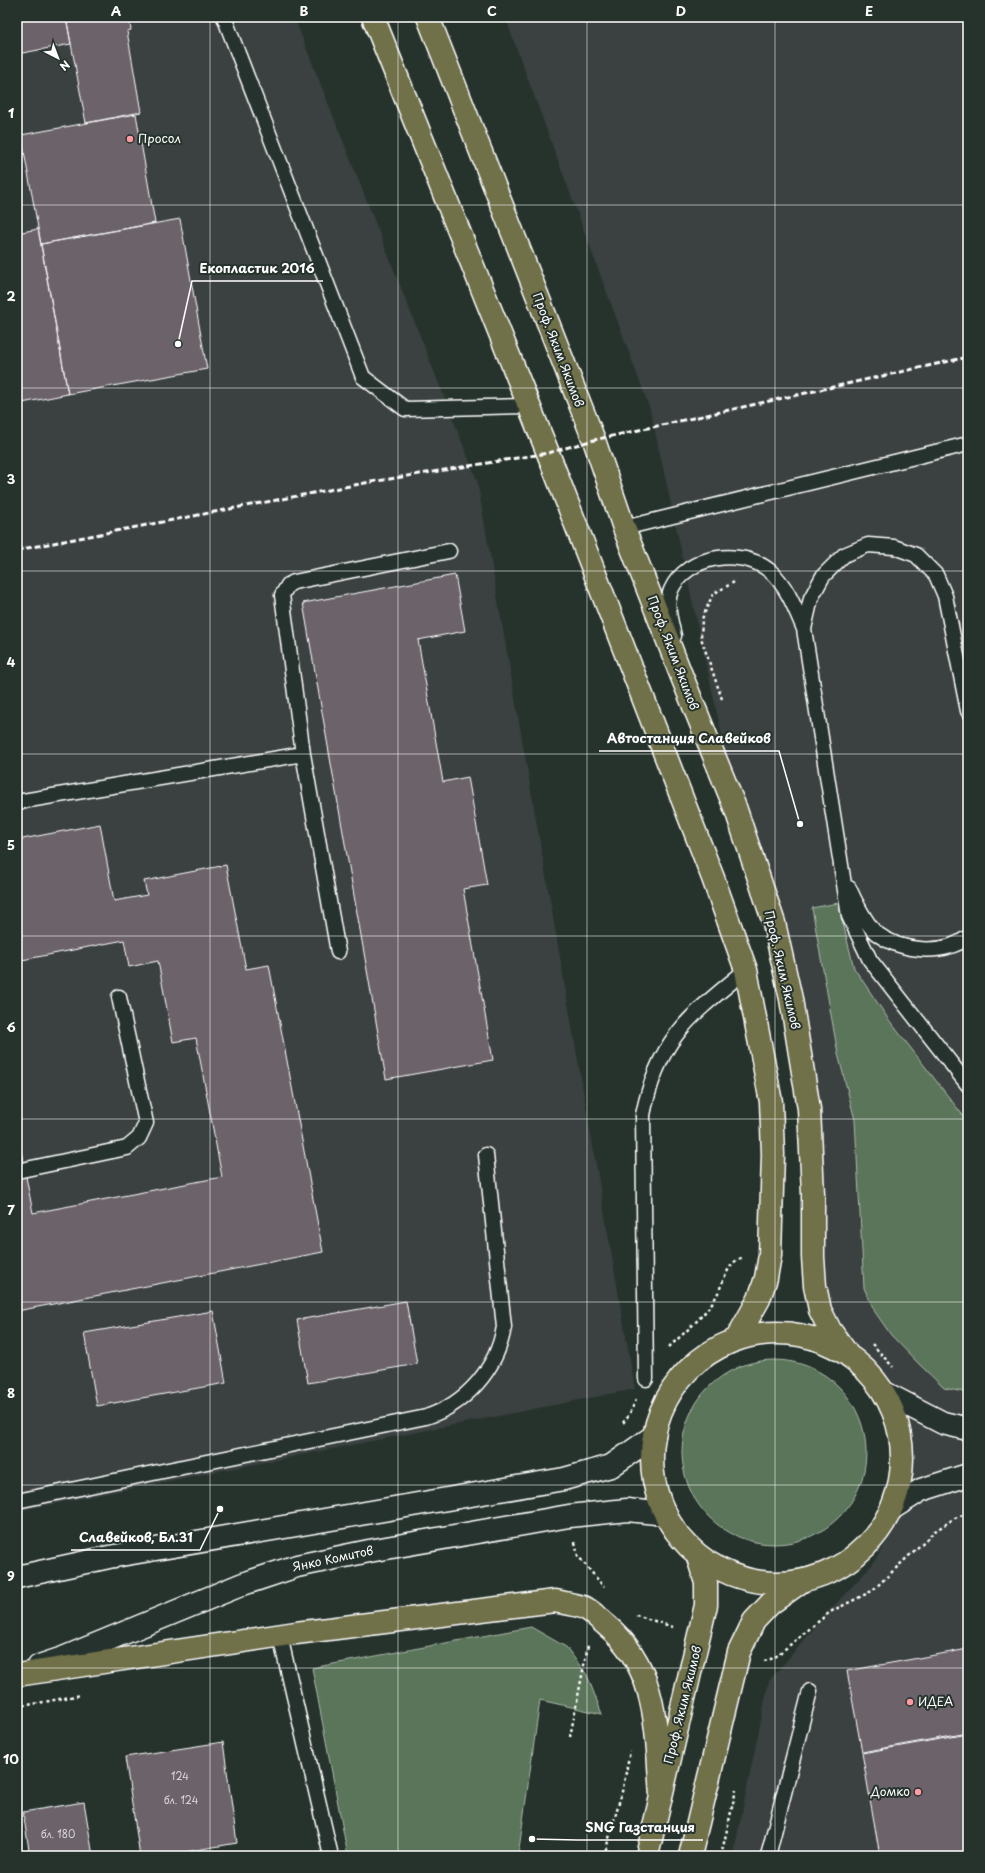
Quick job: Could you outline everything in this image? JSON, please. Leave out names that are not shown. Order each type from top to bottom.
[{"type":"highway","points":[[373,17],[528,406],[713,878],[746,970],[771,1102],[772,1178],[770,1255],[766,1278],[756,1306],[736,1340]]},
{"type":"highway","name":"Проф. Яким Якимов","points":[[428,17],[594,440],[624,528],[736,810],[774,923],[791,999],[809,1109],[815,1286],[820,1310],[830,1330],[846,1352]]},
{"type":"highway","points":[[772,1333],[809,1337],[827,1342],[846,1352],[866,1369],[885,1393],[897,1421],[902,1450],[900,1481],[891,1509],[876,1534],[856,1555],[831,1570],[804,1580],[776,1583],[747,1579],[721,1569],[697,1554],[679,1535],[666,1514],[656,1489],[652,1463],[654,1436],[664,1404],[682,1377],[706,1355],[736,1340],[772,1333]]},
{"type":"highway","name":"Проф. Яким Якимов","points":[[647,1856],[700,1636],[706,1605],[706,1582],[697,1554]]},
{"type":"highway","points":[[690,1856],[739,1652],[754,1621],[771,1603],[804,1580]]},
{"type":"highway","points":[[17,1674],[296,1633],[555,1601],[583,1607],[618,1635],[633,1654],[645,1678],[652,1702],[661,1795]]},
{"type":"main road","points":[[885,1393],[944,1423],[968,1429]]},
{"type":"main road","points":[[17,1577],[109,1557],[564,1479],[611,1466],[654,1436]]},
{"type":"main road","points":[[891,1509],[921,1490],[968,1475]]},
{"type":"main road","name":"Янко Комитов","points":[[17,1674],[62,1658],[243,1584],[297,1566],[369,1551],[569,1516],[627,1510],[666,1514]]},
{"type":"lane","points":[[224,17],[363,377],[405,409],[528,406]]},
{"type":"lane","points":[[624,528],[968,444]]},
{"type":"lane","points":[[804,629],[811,598],[820,581],[844,555],[868,545],[894,547],[916,555],[936,575],[945,596],[968,711]]},
{"type":"lane","points":[[338,952],[303,754],[282,595],[284,589],[294,582],[450,551]]},
{"type":"lane","points":[[680,672],[668,606],[671,591],[678,580],[697,564],[724,557],[755,563],[769,570],[790,597],[804,629],[849,916],[870,960],[968,1085]]},
{"type":"lane","points":[[17,802],[303,754]]},
{"type":"lane","points":[[842,872],[856,903],[875,932],[896,945],[921,949],[944,949],[968,937]]},
{"type":"lane","points":[[646,1379],[643,1115],[648,1089],[656,1066],[680,1028],[705,1004],[746,970]]},
{"type":"lane","points":[[17,1171],[127,1148],[139,1138],[146,1123],[119,997]]},
{"type":"lane","points":[[17,1501],[426,1417],[453,1405],[476,1384],[486,1372],[499,1346],[504,1327],[486,1155]]},
{"type":"lane","points":[[280,1636],[330,1856]]},
{"type":"lane","points":[[768,1856],[810,1691]]},
{"type":"path","points":[[739,1652],[764,1661],[770,1661],[830,1612],[872,1591],[935,1532],[955,1518],[968,1513]]},
{"type":"path","points":[[569,1516],[578,1556],[608,1592]]},
{"type":"path","points":[[632,1614],[700,1636]]},
{"type":"path","points":[[570,1737],[588,1641],[594,1646]]},
{"type":"path","points":[[604,1856],[623,1788],[631,1743]]},
{"type":"shaded area","points":[[17,17],[294,17],[477,480],[635,1389],[17,1511]]},
{"type":"shaded area","points":[[505,17],[968,17],[968,1856],[733,1856],[769,1681],[831,1609],[872,1565],[894,1530],[908,1470],[904,1428],[882,1385],[828,1305],[821,1164],[760,908],[650,409]]},
{"type":"green space","points":[[838,903],[854,968],[889,1020],[968,1122],[968,1393],[944,1388],[919,1364],[891,1335],[875,1312],[864,1288],[855,1120],[838,1054],[812,908]]},
{"type":"green space","points":[[765,1360],[783,1360],[809,1367],[825,1375],[839,1387],[851,1401],[859,1417],[866,1443],[866,1461],[859,1487],[851,1503],[839,1517],[825,1529],[801,1540],[783,1544],[765,1544],[747,1540],[723,1529],[709,1517],[697,1503],[686,1479],[682,1461],[682,1443],[686,1425],[697,1401],[709,1387],[723,1375],[747,1364]]},
{"type":"green space","points":[[531,1627],[566,1647],[587,1675],[602,1714],[540,1700],[518,1856],[348,1856],[312,1668]]},
{"type":"building","points":[[17,17],[66,17],[71,44],[17,54]]},
{"type":"building","points":[[66,17],[129,17],[131,30],[127,31],[141,112],[86,123]]},
{"type":"building","points":[[136,114],[155,223],[41,244],[21,135]]},
{"type":"building","points":[[180,219],[207,369],[68,394],[41,244]]},
{"type":"building","points":[[38,229],[68,394],[17,404],[17,233]]},
{"type":"building","points":[[455,575],[465,631],[418,640],[443,782],[468,777],[487,885],[463,889],[493,1060],[386,1079],[303,603]]},
{"type":"building","points":[[100,824],[114,901],[147,895],[144,881],[226,865],[246,969],[269,965],[323,1252],[17,1311],[17,1130],[33,1213],[222,1177],[196,1038],[173,1042],[158,961],[129,967],[124,940],[17,961],[17,840]]},
{"type":"building","points":[[406,1301],[417,1364],[308,1383],[297,1320]]},
{"type":"building","points":[[213,1311],[226,1383],[97,1406],[84,1333]]},
{"type":"building","name":"ИДЕА","points":[[968,1649],[968,1733],[862,1752],[847,1671]]},
{"type":"building","name":"Домко","points":[[968,1734],[968,1856],[880,1856],[862,1753]]},
{"type":"building","points":[[223,1742],[237,1843],[161,1856],[140,1856],[125,1757]]},
{"type":"building","points":[[84,1802],[93,1856],[30,1856],[23,1812]]},
{"type":"railway","points":[[17,550],[365,483],[548,453],[594,440],[968,357]]},
{"type":"place","name":"Просол","points":[[130,139]]},
{"type":"place","name":"Екопластик 2016","points":[[178,344]]},
{"type":"place","name":"Автостанция Славейков","points":[[800,824]]},
{"type":"place","name":"Славейков, Бл.31","points":[[220,1509]]},
{"type":"place","name":"ИДЕА","points":[[910,1702]]},
{"type":"place","name":"Домко","points":[[918,1792]]},
{"type":"place","name":"SNG Газстанция","points":[[532,1839]]}]
